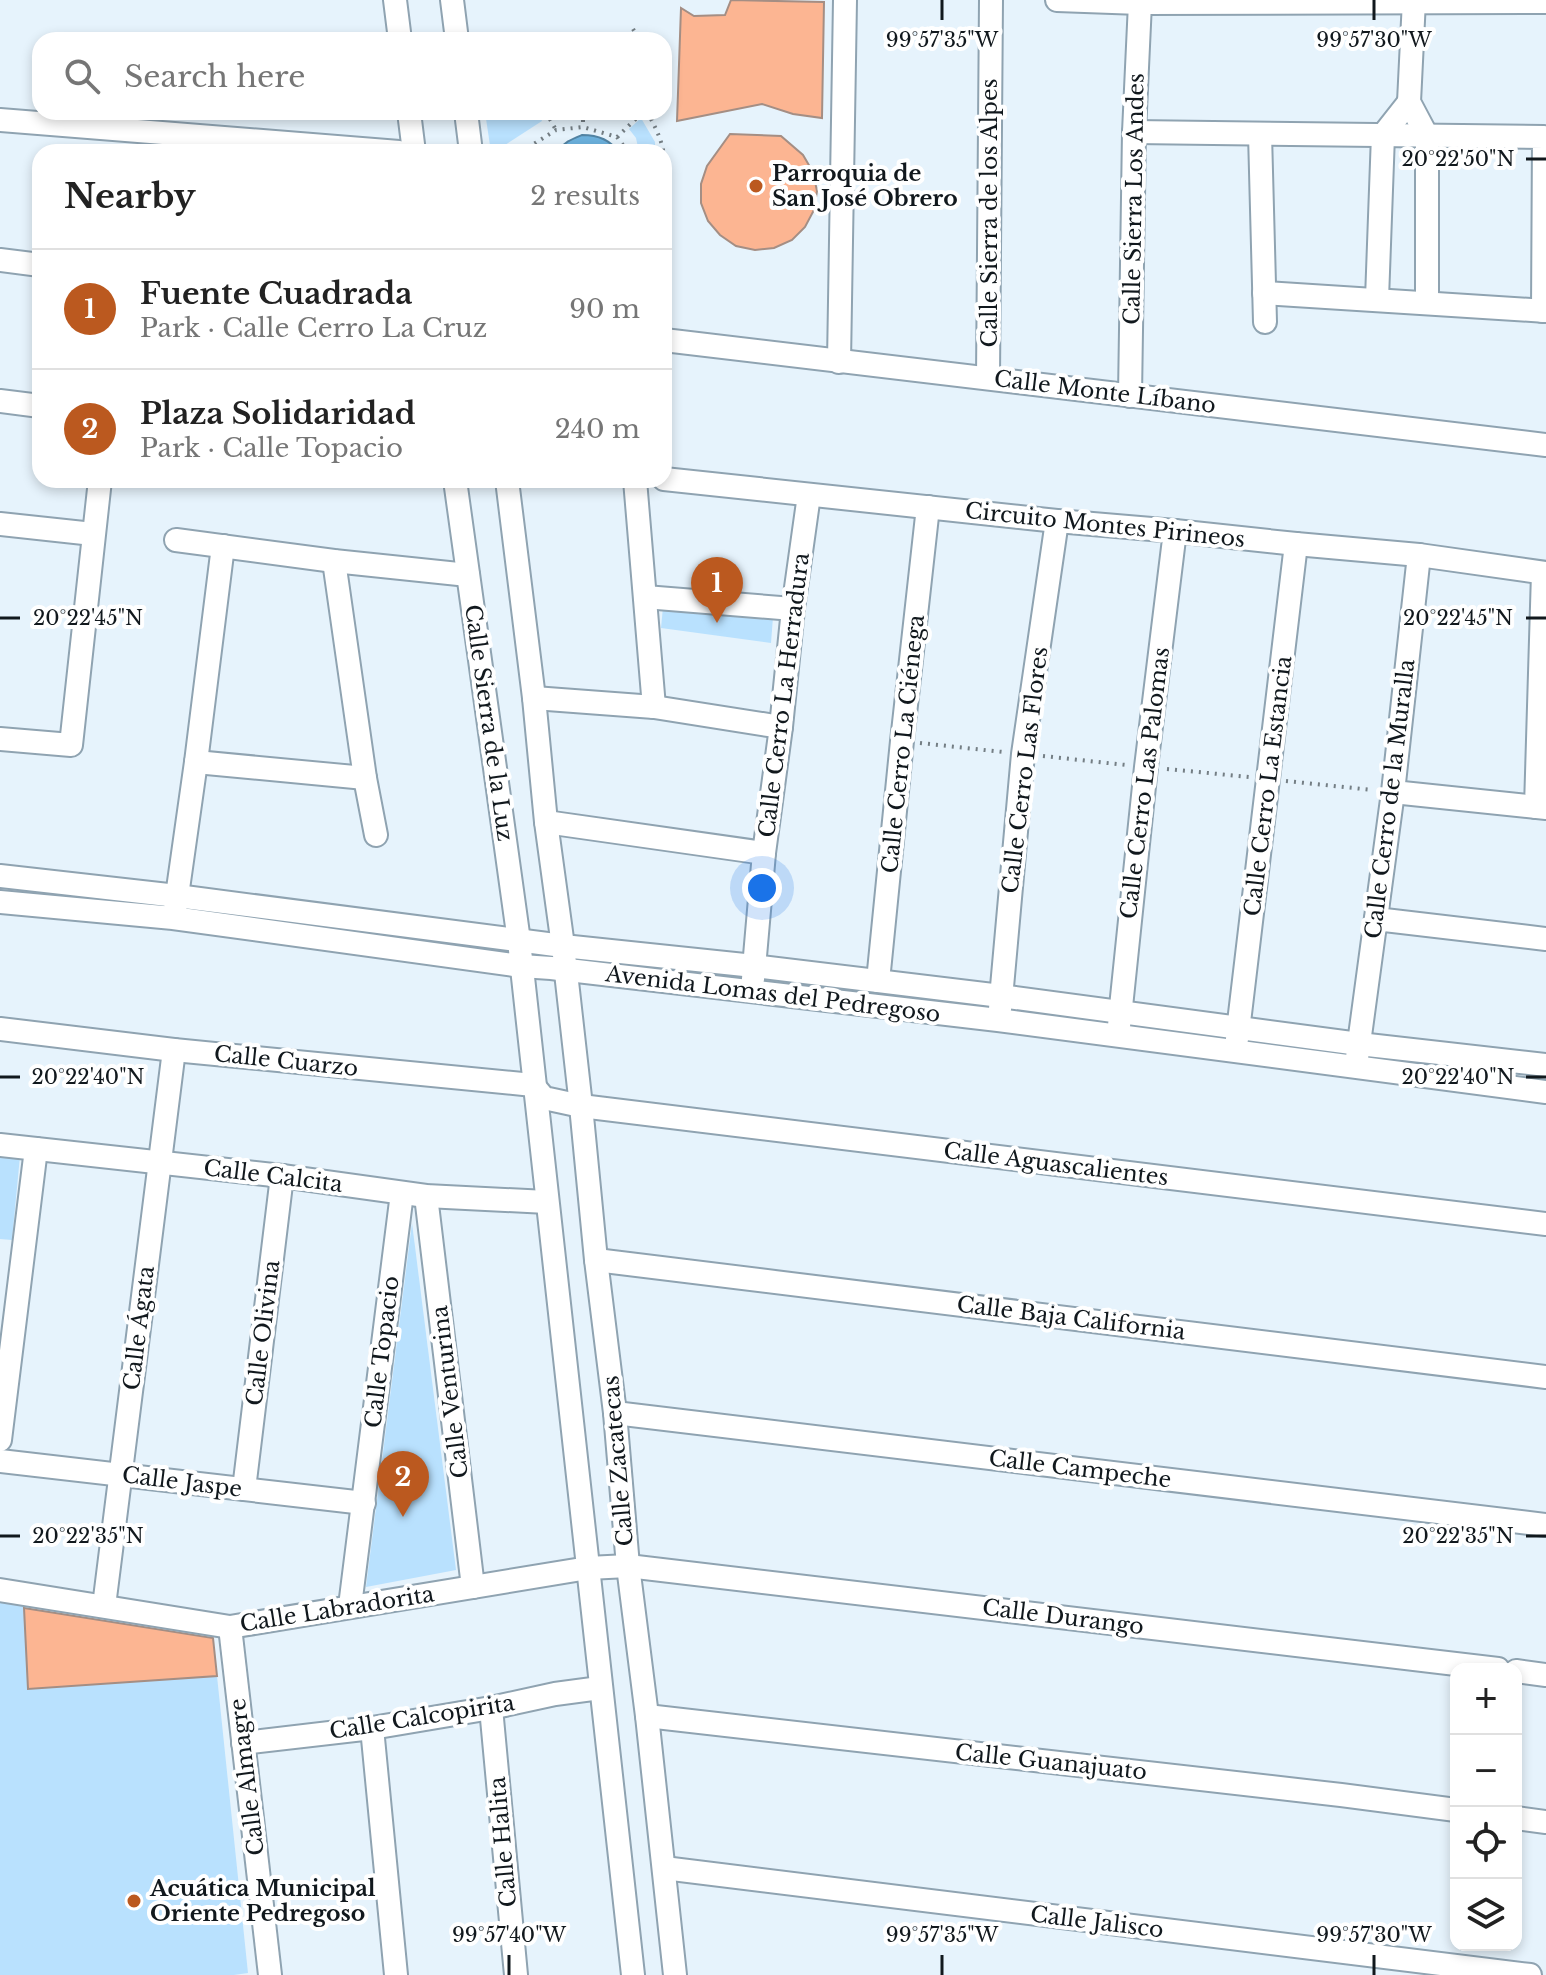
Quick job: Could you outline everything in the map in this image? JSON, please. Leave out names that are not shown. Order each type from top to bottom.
[{"type":"street","points":[[395,0],[399,32]]},
{"type":"street","points":[[452,0],[456,32]]},
{"type":"street","points":[[839,362],[845,0]]},
{"type":"street","name":"Calle Sierra de los Alpes","points":[[988,378],[991,0]]},
{"type":"street","points":[[1057,0],[1140,3],[1546,2]]},
{"type":"street","points":[[1414,1],[1409,102],[1427,136],[1427,303]]},
{"type":"street","name":"Calle Sierra Los Andes","points":[[1130,396],[1134,132],[1140,3]]},
{"type":"street","points":[[1377,299],[1383,135],[1409,102]]},
{"type":"street","points":[[0,120],[299,144]]},
{"type":"street","points":[[410,120],[413,144]]},
{"type":"street","points":[[467,120],[470,144]]},
{"type":"street","points":[[1134,132],[1544,137],[1544,311],[1264,293]]},
{"type":"street","points":[[1260,134],[1265,322]]},
{"type":"street","points":[[0,260],[32,264]]},
{"type":"street","name":"Calle Monte Líbano","points":[[672,341],[1546,445]]},
{"type":"street","points":[[0,401],[32,405]]},
{"type":"street","name":"Circuito Montes Pirineos","points":[[672,480],[1419,555],[1544,573]]},
{"type":"street","points":[[0,739],[71,745],[99,488]]},
{"type":"street","name":"Calle Sierra de la Luz","points":[[456,488],[521,966]]},
{"type":"street","name":"Calle Sierra de la Luz","points":[[508,488],[534,698],[557,946]]},
{"type":"street","points":[[636,488],[654,707]]},
{"type":"street","name":"Calle Cerro La Herradura","points":[[753,991],[764,853],[809,495]]},
{"type":"street","name":"Calle Cerro La Ciénega","points":[[878,981],[928,507]]},
{"type":"street","name":"Calle Cerro Las Flores","points":[[998,1020],[1023,754],[1057,521]]},
{"type":"street","points":[[0,524],[93,534]]},
{"type":"street","name":"Calle Cerro Las Palomas","points":[[1118,1035],[1175,531]]},
{"type":"street","points":[[176,540],[468,575]]},
{"type":"street","name":"Calle Cerro La Estancia","points":[[1238,1039],[1296,544]]},
{"type":"street","points":[[175,907],[223,546]]},
{"type":"street","name":"Calle Cerro de la Muralla","points":[[1358,1055],[1393,792],[1419,555]]},
{"type":"street","points":[[334,561],[376,835]]},
{"type":"street","points":[[1393,792],[1541,808],[1544,573]]},
{"type":"street","points":[[645,597],[793,609]]},
{"type":"street","points":[[534,698],[654,707],[781,727]]},
{"type":"street","points":[[196,762],[365,778]]},
{"type":"street","points":[[546,822],[764,853]]},
{"type":"street","name":"Avenida Lomas del Pedregoso","points":[[0,876],[521,966],[1118,1035],[1238,1039]]},
{"type":"street","name":"Avenida Lomas del Pedregoso","points":[[0,902],[175,907],[754,966],[1001,996],[1120,1012],[1238,1039],[1358,1055],[1546,1092]]},
{"type":"street","points":[[1376,919],[1546,939]]},
{"type":"street","name":"Calle Zacatecas","points":[[557,946],[556,1098],[547,1202],[607,1567],[647,1716],[675,1975]]},
{"type":"street","name":"Calle Zacatecas","points":[[521,966],[596,1260],[615,1413],[600,1688],[633,1975]]},
{"type":"street","name":"Calle Cuarzo","points":[[0,1029],[556,1098]]},
{"type":"street","name":"Calle Ágata","points":[[104,1606],[174,1050]]},
{"type":"street","name":"Avenida Lomas del Pedregoso","points":[[1358,1055],[1546,1065]]},
{"type":"street","name":"Calle Aguascalientes","points":[[556,1098],[1546,1224]]},
{"type":"street","name":"Calle Calcita","points":[[0,1145],[282,1176],[426,1196],[547,1202]]},
{"type":"street","points":[[0,1440],[36,1149]]},
{"type":"street","name":"Calle Olivina","points":[[244,1489],[282,1176]]},
{"type":"street","name":"Calle Topacio","points":[[350,1606],[402,1193]]},
{"type":"street","name":"Calle Venturina","points":[[426,1196],[473,1587]]},
{"type":"street","name":"Calle Baja California","points":[[596,1260],[1546,1377]]},
{"type":"street","name":"Calle Campeche","points":[[615,1413],[1546,1525]]},
{"type":"street","name":"Calle Jaspe","points":[[0,1461],[364,1503]]},
{"type":"street","name":"Calle Labradorita","points":[[0,1590],[230,1627],[607,1567]]},
{"type":"street","name":"Calle Durango","points":[[607,1567],[1450,1664]]},
{"type":"street","name":"Calle Almagre","points":[[230,1627],[270,1975]]},
{"type":"street","points":[[1522,1672],[1546,1675]]},
{"type":"street","name":"Calle Calcopirita","points":[[243,1743],[372,1728],[600,1688]]},
{"type":"street","name":"Calle Halita","points":[[491,1708],[516,1975]]},
{"type":"street","name":"Calle Guanajuato","points":[[647,1716],[1450,1809]]},
{"type":"street","points":[[372,1728],[396,1975]]},
{"type":"street","points":[[1522,1819],[1546,1822]]},
{"type":"street","name":"Calle Jalisco","points":[[664,1868],[1530,1975]]},
{"type":"path","points":[[550,120],[556,130]]},
{"type":"path","points":[[583,120],[583,127]]},
{"type":"path","points":[[617,137],[636,120]]},
{"type":"path","points":[[651,120],[662,144]]},
{"type":"path","points":[[533,144],[556,130],[583,127],[617,137],[622,144]]},
{"type":"shaded area","points":[[486,120],[542,120],[506,144],[490,144]]},
{"type":"shaded area","points":[[642,120],[655,144],[637,144],[629,129]]},
{"type":"shaded area","points":[[582,135],[593,136],[611,144],[564,144]]},
{"type":"shaded area","points":[[663,607],[773,617],[771,643],[661,628]]},
{"type":"shaded area","points":[[0,1154],[20,1156],[12,1240],[0,1239]]},
{"type":"shaded area","points":[[412,1223],[456,1570],[366,1587]]},
{"type":"shaded area","points":[[0,1601],[24,1604],[29,1689],[217,1676],[248,1973],[0,1975]]},
{"type":"building","points":[[731,0],[824,2],[822,118],[793,114],[762,104],[677,121],[681,8],[694,16],[725,15]]},
{"type":"building","points":[[730,134],[781,136],[803,155],[813,172],[817,191],[814,210],[805,227],[792,240],[774,248],[755,250],[736,246],[720,235],[708,221],[701,203],[701,184],[707,166]]},
{"type":"building","points":[[24,1608],[213,1638],[217,1676],[28,1689]]},
{"type":"place","name":"Parroquia de San José Obrero","points":[[756,186]]},
{"type":"place","name":"Fuente Cuadrada","points":[[717,623]]},
{"type":"place","name":"Plaza Solidaridad","points":[[403,1517]]},
{"type":"place","name":"Acuática Municipal Oriente Pedregoso","points":[[134,1901]]}]
